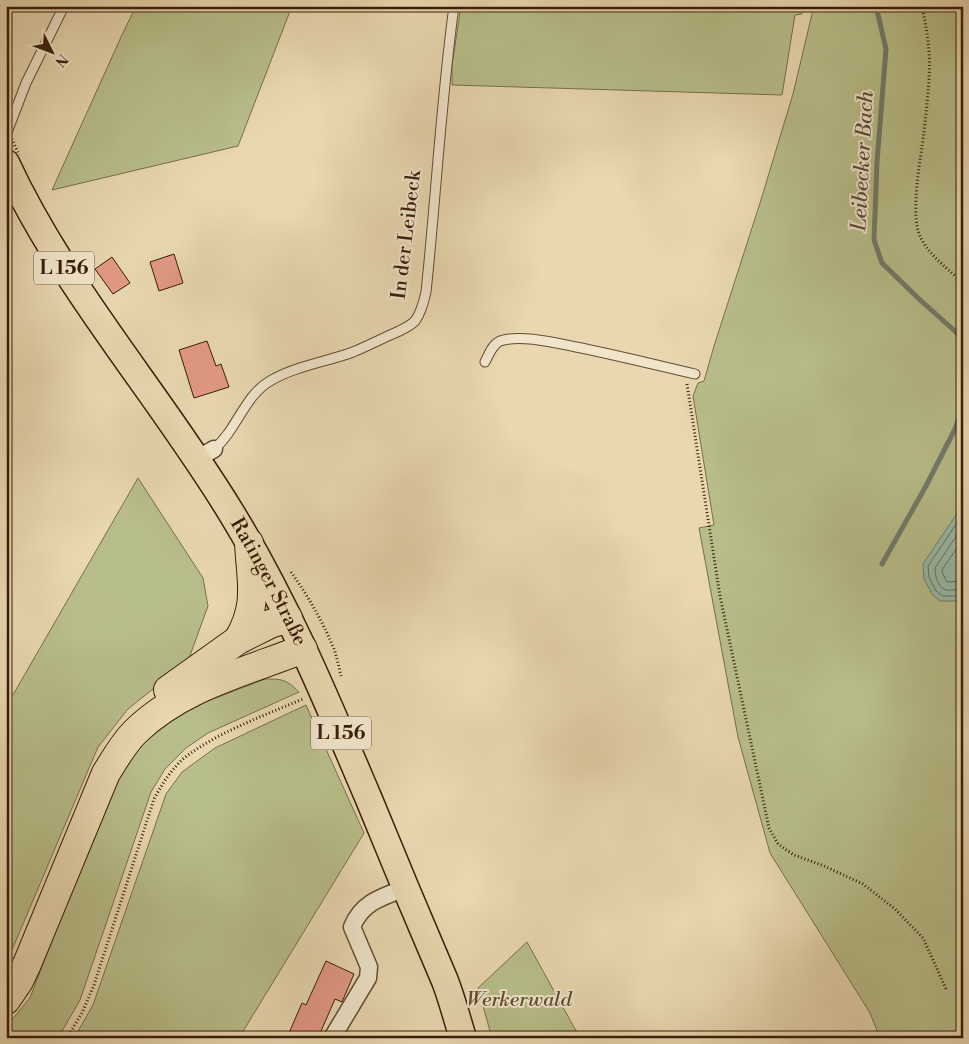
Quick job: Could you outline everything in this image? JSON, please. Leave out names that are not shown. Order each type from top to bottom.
[{"type":"highway","points":[[238,640],[248,620],[252,603],[249,543]]},
{"type":"highway","points":[[6,982],[24,949],[92,783],[108,752],[127,726],[156,700],[238,640],[257,630],[288,618]]},
{"type":"highway","points":[[6,1000],[19,981],[27,964],[106,773],[134,733],[155,714],[188,694],[221,679],[303,649]]},
{"type":"main road","name":"Ratinger Straße","points":[[12,163],[22,196],[50,245],[93,312],[206,454],[232,514],[288,618],[323,690],[446,983],[463,1038]]},
{"type":"street","points":[[332,1038],[368,978],[369,967],[352,927],[356,917],[364,908],[380,898],[406,888]]},
{"type":"lane","points":[[6,136],[26,83],[64,6]]},
{"type":"lane","name":"In der Leibeck","points":[[206,454],[225,438],[258,390],[268,382],[283,374],[353,352],[404,329],[415,321],[422,307],[426,292],[448,47],[454,6]]},
{"type":"lane","points":[[485,362],[492,348],[499,342],[522,338],[614,354],[695,374]]},
{"type":"path","points":[[922,6],[930,50],[915,218],[920,238],[935,256],[963,283]]},
{"type":"path","points":[[6,126],[12,163]]},
{"type":"path","points":[[684,372],[720,596],[769,828],[778,844],[794,855],[863,884],[895,909],[923,938],[947,991]]},
{"type":"path","points":[[67,1038],[82,1013],[94,985],[151,808],[160,788],[170,773],[200,747],[238,726],[323,690]]},
{"type":"green space","points":[[136,6],[292,6],[238,146],[52,190],[121,37]]},
{"type":"green space","points":[[461,6],[802,6],[802,14],[795,15],[782,95],[452,85],[452,65]]},
{"type":"green space","points":[[813,6],[963,6],[963,1038],[880,1038],[870,1013],[770,853],[738,737],[699,528],[714,525],[693,396],[698,383],[704,381],[760,203],[793,94]]},
{"type":"green space","points":[[138,478],[203,578],[208,606],[188,661],[128,709],[98,747],[6,964],[6,707]]},
{"type":"green space","points":[[265,679],[284,681],[291,684],[299,692],[208,733],[186,748],[165,769],[151,792],[80,1000],[58,1038],[6,1038],[6,1027],[30,998],[113,779],[139,741],[182,711]]},
{"type":"green space","points":[[306,705],[364,833],[239,1038],[74,1038],[93,1005],[166,794],[182,772],[215,748]]},
{"type":"green space","name":"Werkerwald","points":[[527,942],[580,1038],[490,1038],[490,1031],[478,988]]},
{"type":"water","points":[[963,504],[963,599],[940,601],[932,594],[924,579],[923,564]]},
{"type":"building","points":[[174,254],[183,283],[159,291],[150,262]]},
{"type":"building","points":[[112,257],[130,283],[113,294],[95,269]]},
{"type":"building","points":[[207,341],[216,366],[221,364],[229,387],[194,398],[179,350]]},
{"type":"building","points":[[326,961],[354,974],[342,1002],[335,999],[318,1038],[300,1038],[289,1033],[302,1003],[306,1005]]},
{"type":"waterway","name":"Leibecker Bach","points":[[876,6],[886,49],[877,162],[874,240],[882,263],[956,332],[963,343]]},
{"type":"waterway","name":"Leibecker Bach","points":[[882,564],[926,486],[955,429],[963,406]]}]
